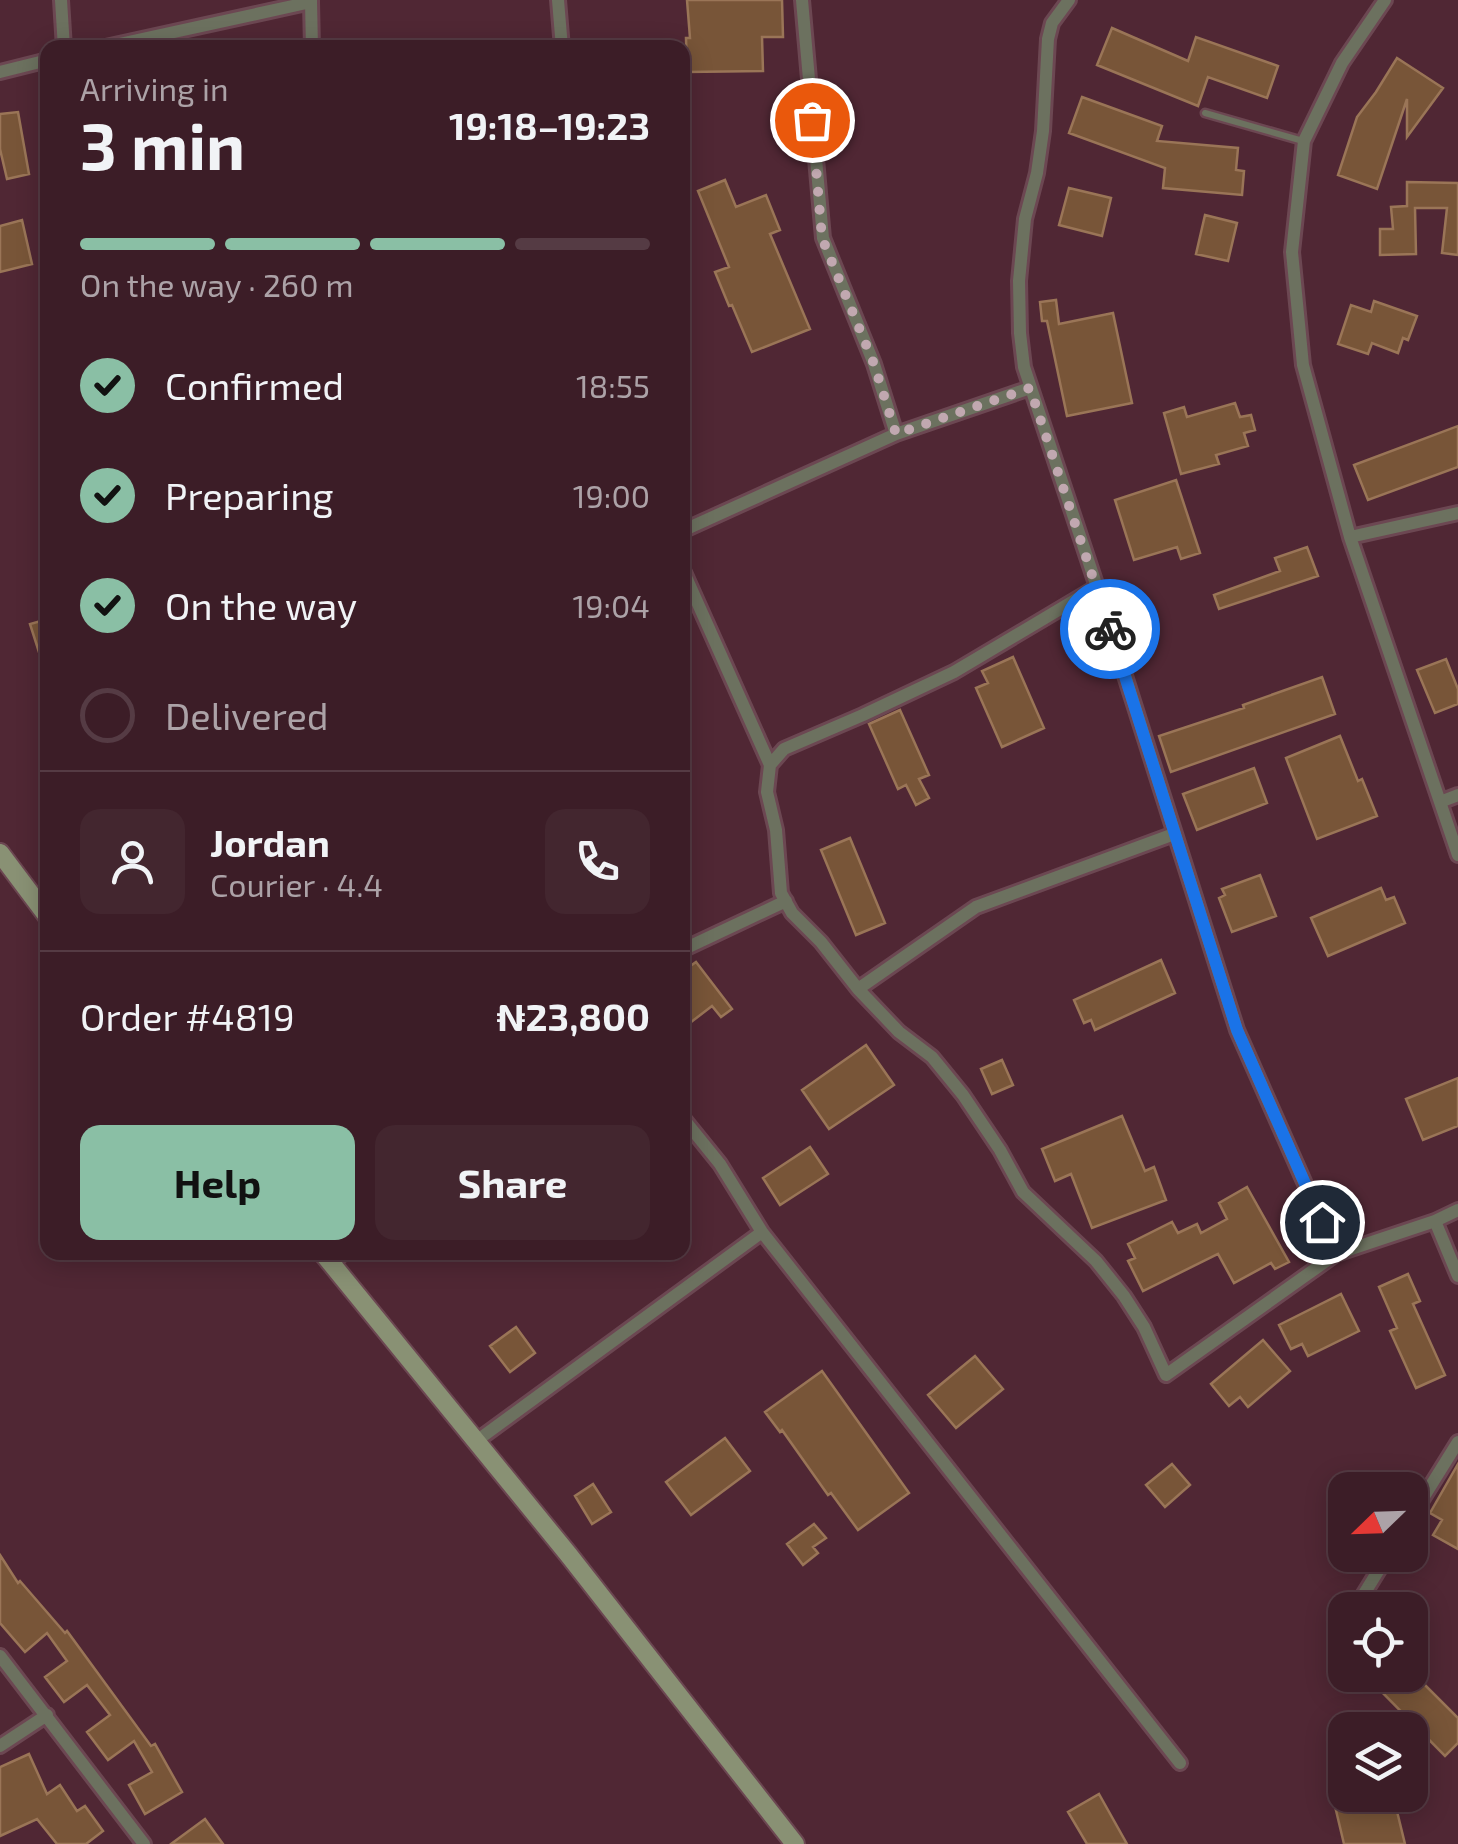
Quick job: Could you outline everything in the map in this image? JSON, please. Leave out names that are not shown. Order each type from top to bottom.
[{"type":"street","points":[[61,0],[64,40]]},
{"type":"street","points":[[558,0],[561,40]]},
{"type":"street","points":[[802,0],[822,238],[874,364],[896,434]]},
{"type":"street","points":[[1069,0],[1052,24],[1048,40],[1040,150],[1025,220],[1019,312],[1021,350],[1237,1030],[1336,1254]]},
{"type":"street","points":[[1385,0],[1342,63],[1304,142],[1292,252],[1303,366],[1350,537],[1458,855]]},
{"type":"street","points":[[137,40],[311,1],[312,40]]},
{"type":"street","points":[[0,72],[40,62]]},
{"type":"street","points":[[690,527],[896,434],[1030,388]]},
{"type":"street","points":[[1350,537],[1458,514]]},
{"type":"street","points":[[690,586],[770,766],[767,792],[776,830],[781,893],[792,913],[899,1032],[932,1057],[1000,1150],[1023,1192],[1096,1262],[1144,1327],[1166,1375],[1336,1254],[1458,1210]]},
{"type":"street","points":[[770,766],[784,748],[954,672],[1097,587]]},
{"type":"street","points":[[1440,802],[1458,795]]},
{"type":"street","points":[[858,989],[976,907],[1174,834]]},
{"type":"street","points":[[0,853],[40,906]]},
{"type":"street","points":[[690,946],[786,901]]},
{"type":"street","points":[[690,1127],[720,1164],[762,1232],[1180,1763]]},
{"type":"street","points":[[1435,1220],[1458,1276]]},
{"type":"street","points":[[475,1442],[762,1232]]},
{"type":"street","points":[[329,1260],[568,1554],[795,1844]]},
{"type":"street","points":[[1428,1490],[1458,1442]]},
{"type":"street","points":[[0,1656],[135,1841]]},
{"type":"street","points":[[0,1746],[46,1715]]},
{"type":"lane","points":[[1205,113],[1304,142]]},
{"type":"building","points":[[687,0],[782,0],[783,37],[762,37],[763,71],[690,72],[690,40],[686,38],[690,38]]},
{"type":"building","points":[[1112,28],[1188,61],[1196,37],[1278,66],[1267,98],[1208,77],[1198,106],[1097,65]]},
{"type":"building","points":[[1397,58],[1443,88],[1407,137],[1407,99],[1377,189],[1338,175],[1357,117]]},
{"type":"building","points":[[1082,97],[1162,126],[1157,141],[1238,148],[1236,170],[1244,171],[1242,195],[1163,188],[1165,168],[1069,133]]},
{"type":"building","points":[[18,112],[29,174],[7,179],[0,149],[0,114]]},
{"type":"building","points":[[725,180],[736,207],[766,195],[780,230],[770,234],[810,329],[752,352],[715,272],[729,267],[698,191]]},
{"type":"building","points":[[1407,182],[1458,183],[1458,255],[1442,253],[1447,208],[1415,208],[1416,254],[1380,255],[1380,229],[1393,229],[1391,207],[1407,206]]},
{"type":"building","points":[[1069,188],[1111,198],[1102,236],[1059,225]]},
{"type":"building","points":[[1205,215],[1237,223],[1228,261],[1196,254]]},
{"type":"building","points":[[22,220],[32,264],[0,272],[0,226]]},
{"type":"building","points":[[1056,300],[1059,324],[1113,313],[1132,403],[1067,416],[1040,302]]},
{"type":"building","points":[[1374,301],[1417,316],[1398,353],[1372,343],[1368,354],[1338,344],[1351,305],[1371,312]]},
{"type":"building","points":[[1235,403],[1240,417],[1251,415],[1255,430],[1244,433],[1248,446],[1216,455],[1219,464],[1181,474],[1164,413],[1184,407],[1187,417]]},
{"type":"building","points":[[1458,426],[1458,467],[1368,500],[1354,465]]},
{"type":"building","points":[[1176,480],[1200,553],[1181,559],[1177,547],[1134,560],[1115,500]]},
{"type":"building","points":[[1307,547],[1318,576],[1219,609],[1214,595],[1280,571],[1275,558]]},
{"type":"building","points":[[40,621],[40,655],[30,624]]},
{"type":"building","points":[[1013,657],[1044,728],[1002,747],[976,688],[988,683],[982,671]]},
{"type":"building","points":[[1446,659],[1458,689],[1458,704],[1435,713],[1417,670]]},
{"type":"building","points":[[1322,677],[1335,714],[1171,772],[1159,736]]},
{"type":"building","points":[[900,710],[929,775],[919,779],[929,798],[916,805],[906,785],[898,789],[869,724]]},
{"type":"building","points":[[1340,736],[1377,816],[1317,839],[1286,758]]},
{"type":"building","points":[[1254,768],[1267,803],[1197,830],[1183,794]]},
{"type":"building","points":[[850,838],[885,923],[856,935],[821,850]]},
{"type":"building","points":[[1260,875],[1276,916],[1232,932],[1219,898],[1225,895],[1222,889]]},
{"type":"building","points":[[1381,888],[1386,900],[1394,897],[1405,923],[1328,956],[1311,918]]},
{"type":"building","points":[[1161,960],[1175,993],[1095,1030],[1091,1020],[1084,1023],[1074,1000]]},
{"type":"building","points":[[696,962],[732,1009],[721,1017],[712,1006],[690,1023],[690,966]]},
{"type":"building","points":[[866,1045],[894,1085],[829,1129],[802,1090]]},
{"type":"building","points":[[1002,1060],[1013,1085],[992,1094],[981,1069]]},
{"type":"building","points":[[1458,1078],[1458,1126],[1423,1140],[1406,1099]]},
{"type":"building","points":[[1122,1116],[1145,1171],[1154,1167],[1166,1200],[1092,1228],[1071,1174],[1055,1181],[1042,1149]]},
{"type":"building","points":[[810,1147],[828,1174],[780,1205],[763,1178]]},
{"type":"building","points":[[1247,1187],[1289,1262],[1275,1269],[1271,1263],[1234,1283],[1218,1254],[1143,1291],[1128,1261],[1135,1258],[1128,1244],[1172,1222],[1178,1233],[1197,1224],[1201,1233],[1227,1219],[1219,1203]]},
{"type":"building","points":[[1408,1274],[1420,1301],[1413,1304],[1445,1375],[1416,1388],[1390,1331],[1397,1328],[1379,1287]]},
{"type":"building","points":[[1341,1294],[1359,1331],[1308,1356],[1302,1344],[1291,1349],[1279,1325]]},
{"type":"building","points":[[516,1327],[535,1353],[510,1372],[490,1346]]},
{"type":"building","points":[[1263,1340],[1290,1371],[1248,1407],[1240,1397],[1229,1406],[1211,1384]]},
{"type":"building","points":[[975,1356],[1003,1389],[956,1428],[928,1395]]},
{"type":"building","points":[[822,1371],[909,1493],[858,1530],[765,1412]]},
{"type":"building","points":[[725,1438],[750,1471],[691,1515],[666,1482]]},
{"type":"building","points":[[1172,1464],[1190,1485],[1165,1507],[1146,1485]]},
{"type":"building","points":[[1458,1464],[1458,1549],[1433,1535],[1442,1520],[1430,1513]]},
{"type":"building","points":[[593,1484],[611,1512],[592,1524],[575,1496]]},
{"type":"building","points":[[814,1524],[826,1538],[813,1547],[818,1553],[803,1565],[787,1544]]},
{"type":"building","points":[[0,1555],[18,1583],[67,1631],[151,1746],[155,1744],[182,1792],[145,1814],[129,1785],[152,1772],[134,1741],[108,1760],[87,1732],[110,1715],[87,1685],[64,1702],[45,1677],[67,1661],[47,1633],[25,1652],[0,1623]]},
{"type":"building","points":[[1428,1688],[1458,1718],[1458,1743],[1445,1756],[1428,1739],[1428,1712],[1402,1712],[1382,1692],[1428,1692]]},
{"type":"building","points":[[29,1754],[47,1794],[60,1785],[77,1811],[85,1806],[103,1831],[86,1844],[57,1844],[37,1819],[0,1836],[0,1767]]},
{"type":"building","points":[[1099,1794],[1127,1844],[1087,1844],[1068,1812]]},
{"type":"building","points":[[1336,1812],[1397,1812],[1405,1844],[1344,1844]]},
{"type":"building","points":[[205,1819],[223,1844],[171,1844]]},
{"type":"way so far","points":[[812,120],[822,238],[874,364],[896,434],[1030,388],[1110,629]]},
{"type":"route","points":[[1110,629],[1237,1030],[1322,1222]]}]
